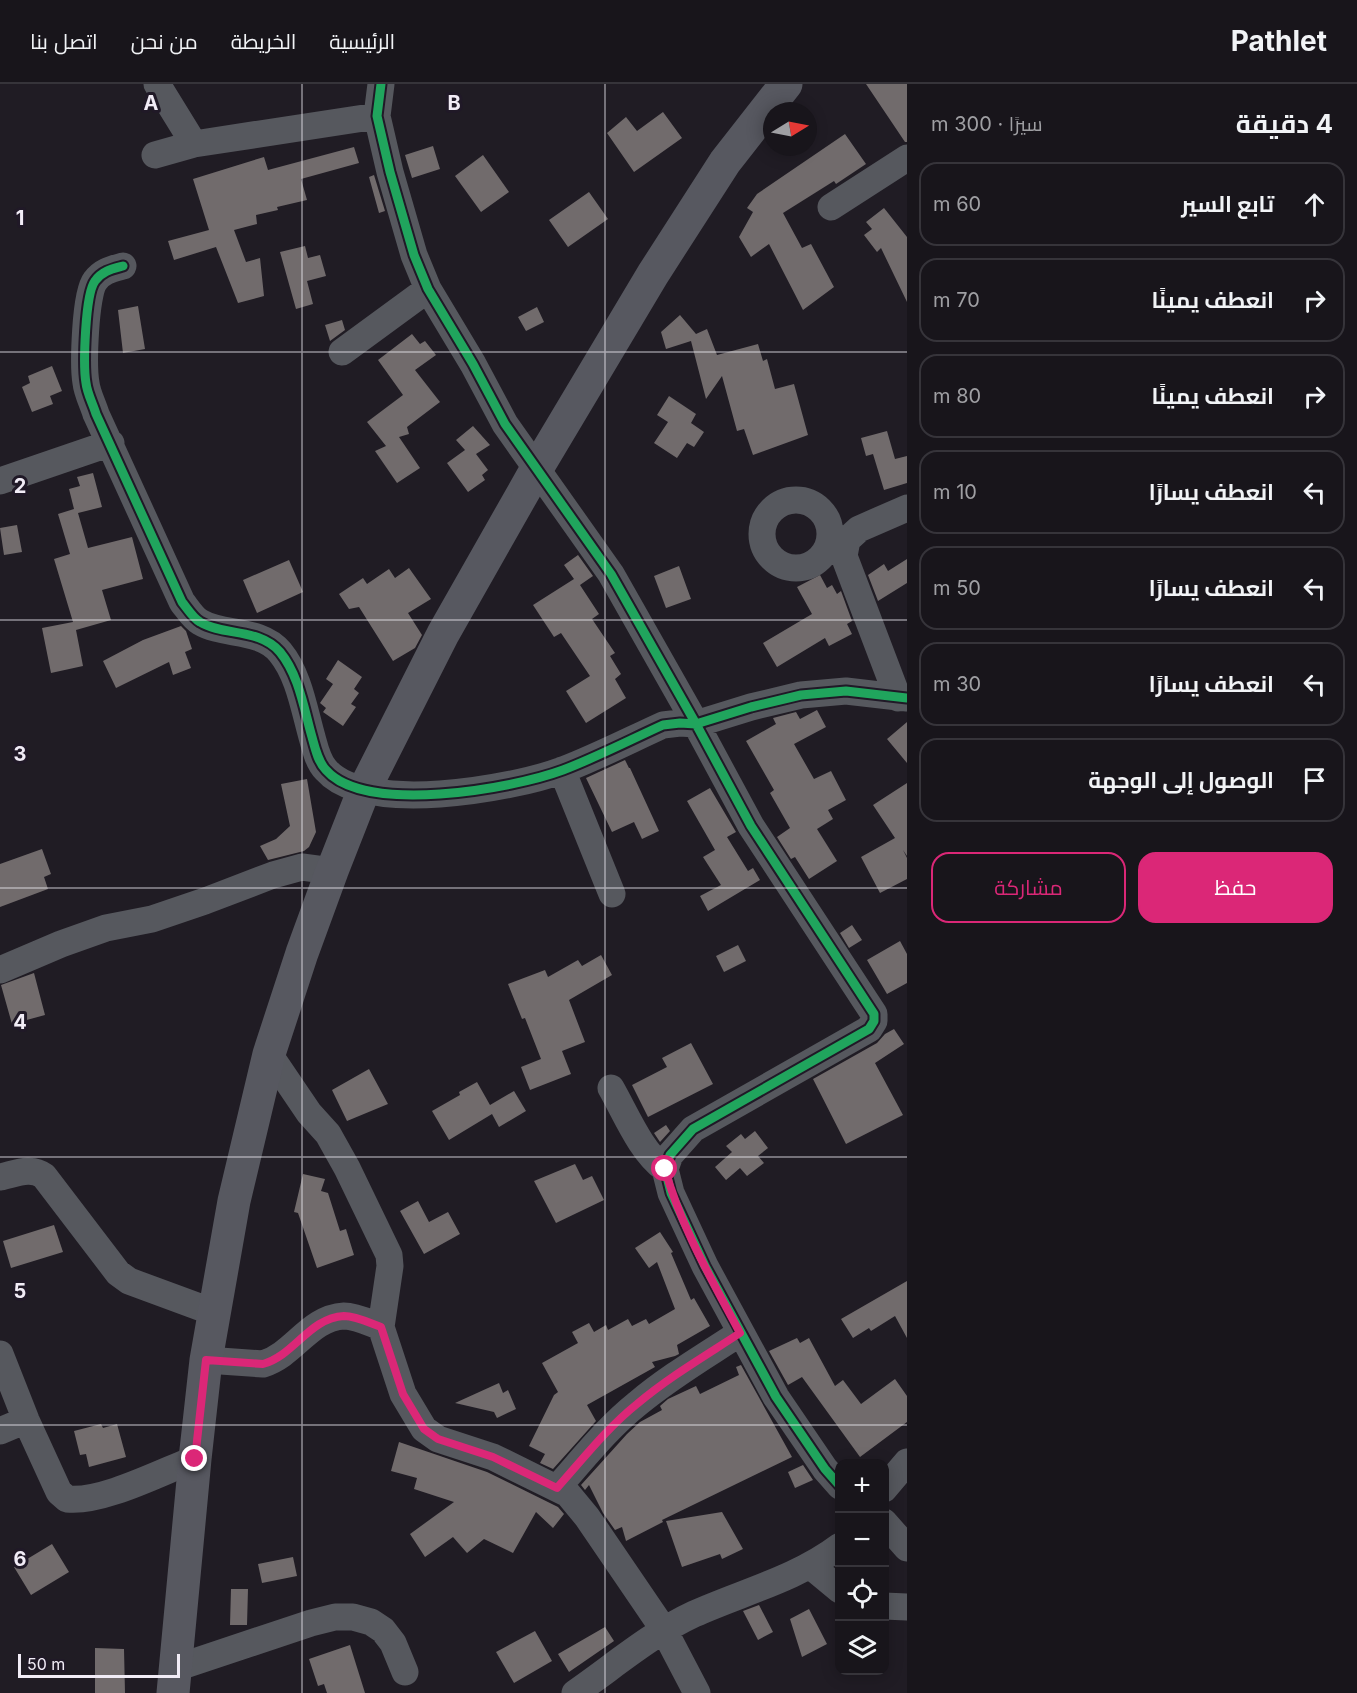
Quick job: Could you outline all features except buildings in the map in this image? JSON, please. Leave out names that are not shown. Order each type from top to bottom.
[{"type":"main road","points":[[725,162],[765,84]]},
{"type":"main road","points":[[174,1680],[206,1360],[234,1201],[268,1054],[332,871],[363,792],[443,634],[536,470],[647,284],[725,162],[786,84]]},
{"type":"street","points":[[157,84],[194,144]]},
{"type":"street","points":[[381,84],[377,116],[414,255],[429,290],[505,424],[611,574],[756,835],[874,1014],[874,1021],[869,1029],[693,1129],[670,1155],[665,1169],[671,1193],[740,1333],[776,1397],[835,1480]]},
{"type":"street","points":[[155,155],[194,144],[377,116]]},
{"type":"street","points":[[831,207],[907,158]]},
{"type":"street","points":[[123,266],[105,271],[93,283],[85,350],[86,385],[96,414],[182,602],[200,622],[263,639],[279,651],[291,668],[316,753],[324,768],[339,781],[363,792],[434,796],[510,784],[562,770],[663,725],[696,724],[801,694],[846,691],[902,698],[838,538],[907,508]]},
{"type":"street","points":[[342,352],[429,290]]},
{"type":"street","points":[[0,481],[111,443]]},
{"type":"street","points":[[562,770],[612,894]]},
{"type":"street","points":[[0,970],[106,928],[152,919],[273,875],[302,867],[332,871]]},
{"type":"street","points":[[268,1054],[309,1113],[328,1134],[389,1255],[390,1266],[381,1327],[403,1394],[424,1429],[438,1439],[493,1457],[568,1494],[587,1517],[664,1629],[697,1693]]},
{"type":"street","points":[[611,1088],[645,1150],[656,1163],[665,1169]]},
{"type":"street","points":[[0,1177],[30,1170],[38,1172],[44,1176],[118,1273],[129,1281],[213,1312]]},
{"type":"street","points":[[206,1360],[263,1364],[286,1351],[308,1331],[325,1320],[346,1316],[381,1327]]},
{"type":"street","points":[[557,1488],[607,1432],[637,1404],[675,1375],[740,1333]]},
{"type":"street","points":[[0,1354],[26,1420],[59,1492],[67,1499],[88,1499],[195,1459]]},
{"type":"street","points":[[0,1431],[26,1420]]},
{"type":"street","points":[[889,1485],[907,1462]]},
{"type":"street","points":[[889,1527],[907,1548]]},
{"type":"street","points":[[575,1693],[664,1629],[694,1614],[792,1575],[811,1566],[835,1549]]},
{"type":"street","points":[[811,1566],[835,1586]]},
{"type":"street","points":[[889,1606],[907,1607]]},
{"type":"street","points":[[174,1680],[311,1623],[335,1617],[352,1617],[370,1622],[383,1630],[393,1643],[405,1672]]},
{"type":"cycle path","points":[[381,84],[377,116],[390,172],[414,255],[428,289],[473,364],[505,424],[611,574],[751,826],[874,1014],[874,1021],[869,1029],[693,1129],[670,1155],[665,1169],[671,1193],[705,1266],[776,1397],[835,1480]]},
{"type":"cycle path","points":[[123,266],[101,275],[95,281],[89,300],[85,374],[96,414],[182,602],[200,622],[262,639],[272,644],[280,652],[292,671],[321,763],[326,770],[345,784],[372,792],[405,795],[476,790],[563,770],[663,725],[696,724],[801,695],[846,691],[907,698]]},
{"type":"route","points":[[195,1459],[206,1360],[263,1364],[286,1351],[308,1331],[325,1320],[346,1316],[381,1327],[403,1394],[424,1429],[438,1439],[493,1457],[557,1488],[607,1432],[637,1404],[675,1375],[740,1333],[671,1193],[665,1169]]}]
